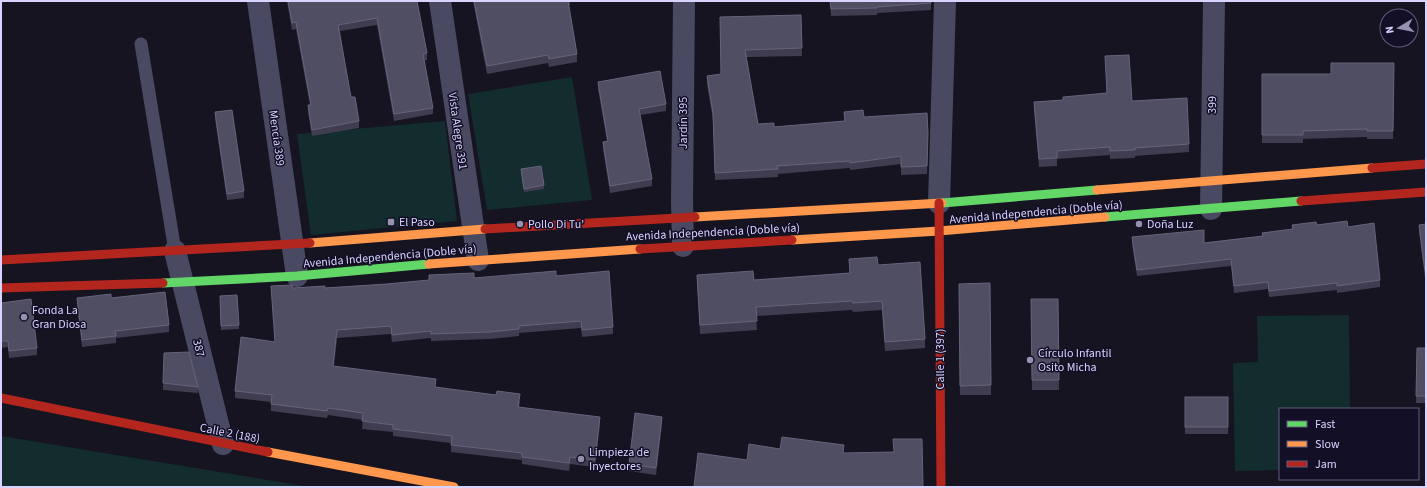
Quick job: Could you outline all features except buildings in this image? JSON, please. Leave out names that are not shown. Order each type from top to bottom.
[{"type":"main road","name":"Avenida Independencia (Doble vía)","points":[[1,260],[292,244],[473,230],[939,203],[1426,164]]},
{"type":"main road","name":"Avenida Independencia (Doble vía)","points":[[1,288],[183,282],[297,276],[478,260],[683,246],[939,232],[1211,210],[1321,199],[1426,192]]},
{"type":"main road","name":"Calle 1 (397)","points":[[939,203],[941,487]]},
{"type":"main road","name":"Calle 2 (188)","points":[[1,398],[223,444],[454,487]]},
{"type":"street","name":"Mencía 389","points":[[258,1],[297,276]]},
{"type":"street","name":"Vista Alegre 391","points":[[440,1],[478,260]]},
{"type":"street","name":"Jardín 395","points":[[683,246],[684,1]]},
{"type":"street","points":[[939,203],[946,1]]},
{"type":"street","name":"399","points":[[1211,210],[1214,1]]},
{"type":"street","name":"387","points":[[175,251],[223,444]]},
{"type":"lane","points":[[141,44],[175,251]]},
{"type":"green space","points":[[572,77],[592,200],[487,210],[468,94]]},
{"type":"green space","points":[[445,121],[457,221],[311,235],[297,134]]},
{"type":"green space","points":[[1349,315],[1350,408],[1279,408],[1279,470],[1235,471],[1233,363],[1258,362],[1257,316]]},
{"type":"green space","points":[[1,436],[310,487],[1,487]]},
{"type":"traffic: fast","points":[[942,203],[1097,190]]},
{"type":"traffic: fast","points":[[1105,217],[1301,201]]},
{"type":"traffic: fast","points":[[163,283],[297,276],[429,264]]},
{"type":"traffic: slow","points":[[1097,190],[1372,168]]},
{"type":"traffic: slow","points":[[695,217],[942,203]]},
{"type":"traffic: slow","points":[[792,240],[939,231],[1105,217]]},
{"type":"traffic: slow","points":[[310,243],[485,229]]},
{"type":"traffic: slow","points":[[429,264],[640,249]]},
{"type":"traffic: slow","points":[[268,452],[454,487]]},
{"type":"traffic: jam","points":[[1372,168],[1426,164]]},
{"type":"traffic: jam","points":[[1301,201],[1426,192]]},
{"type":"traffic: jam","points":[[939,203],[941,487]]},
{"type":"traffic: jam","points":[[485,229],[695,217]]},
{"type":"traffic: jam","points":[[640,249],[792,240]]},
{"type":"traffic: jam","points":[[1,260],[310,243]]},
{"type":"traffic: jam","points":[[1,288],[163,283]]},
{"type":"traffic: jam","points":[[1,398],[268,452]]},
{"type":"place","name":"El Paso","points":[[391,222]]},
{"type":"place","name":"Pollo Di Tu'","points":[[520,224]]},
{"type":"place","name":"Doña Luz","points":[[1139,224]]},
{"type":"place","name":"Fonda La Gran Diosa","points":[[24,317]]},
{"type":"place","name":"Círculo Infantil Osito Micha","points":[[1030,360]]},
{"type":"place","name":"Limpieza de Inyectores","points":[[581,459]]}]
